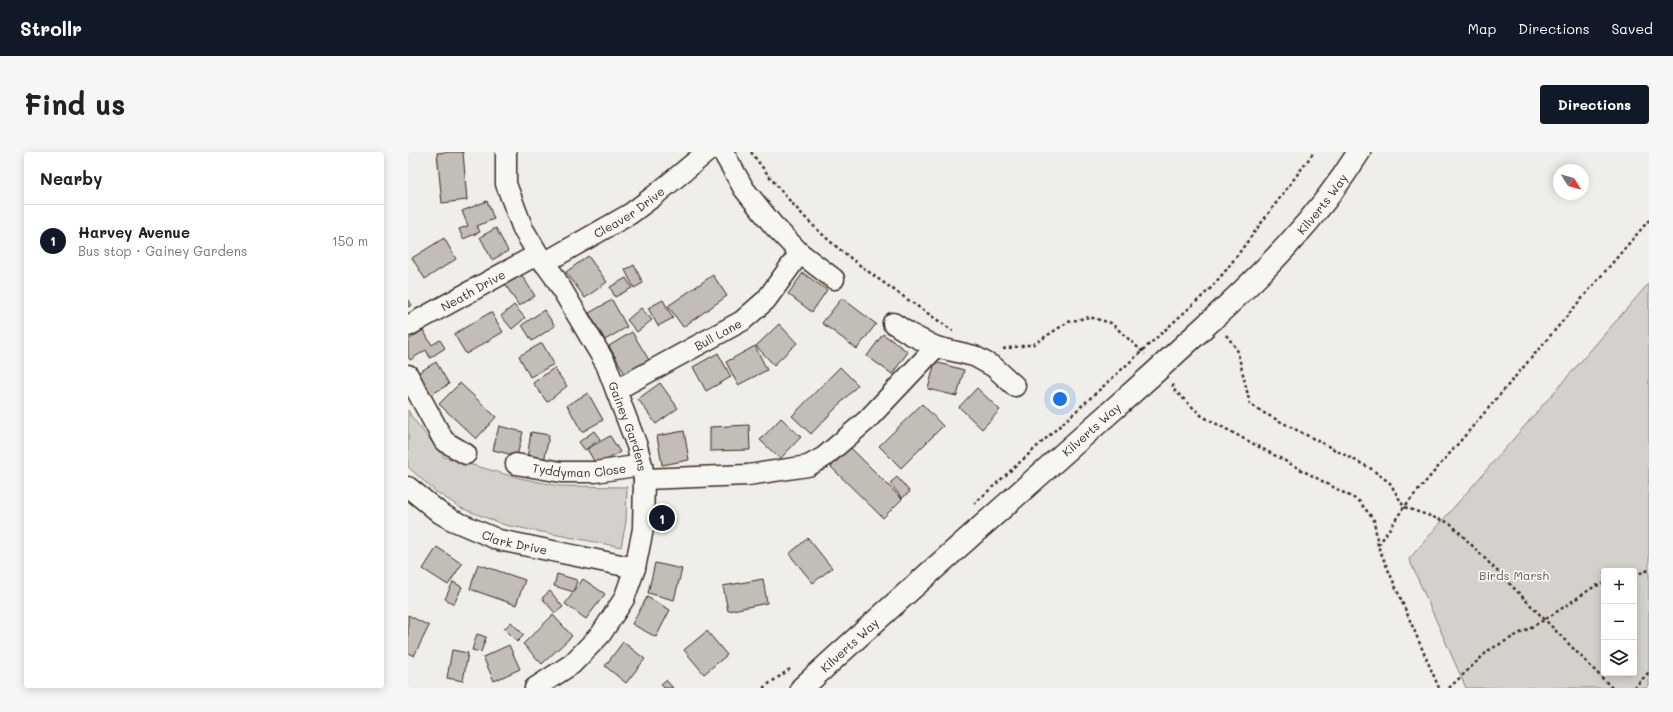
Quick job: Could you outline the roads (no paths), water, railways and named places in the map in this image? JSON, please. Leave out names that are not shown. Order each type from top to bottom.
[{"type":"main road","name":"Kilverts Way","points":[[802,688],[1240,295],[1289,244],[1332,193],[1360,152]]},
{"type":"street","name":"Gainey Gardens","points":[[506,152],[506,184],[523,229],[554,276],[606,364],[643,472],[643,529],[635,568],[624,599],[601,634],[572,664],[535,688]]},
{"type":"street","name":"Cleaver Drive","points":[[541,258],[630,214],[707,152]]},
{"type":"street","points":[[723,152],[744,188],[773,225],[800,253],[834,280]]},
{"type":"street","name":"Bull Lane","points":[[616,390],[742,321],[766,300],[800,253]]},
{"type":"street","name":"Neath Drive","points":[[408,326],[541,258]]},
{"type":"street","points":[[893,322],[910,334],[936,347],[974,356],[994,367],[1015,386]]},
{"type":"street","name":"Tyddyman Close","points":[[516,464],[561,472],[748,474],[808,466],[824,457],[867,420],[936,347]]},
{"type":"street","points":[[408,375],[444,441],[466,454]]},
{"type":"street","name":"Clark Drive","points":[[408,487],[440,513],[452,520],[499,540],[635,568]]},
{"type":"place","name":"Harvey Avenue","points":[[662,518]]},
{"type":"park label","name":"Birds Marsh","points":[[1514,575]]}]
